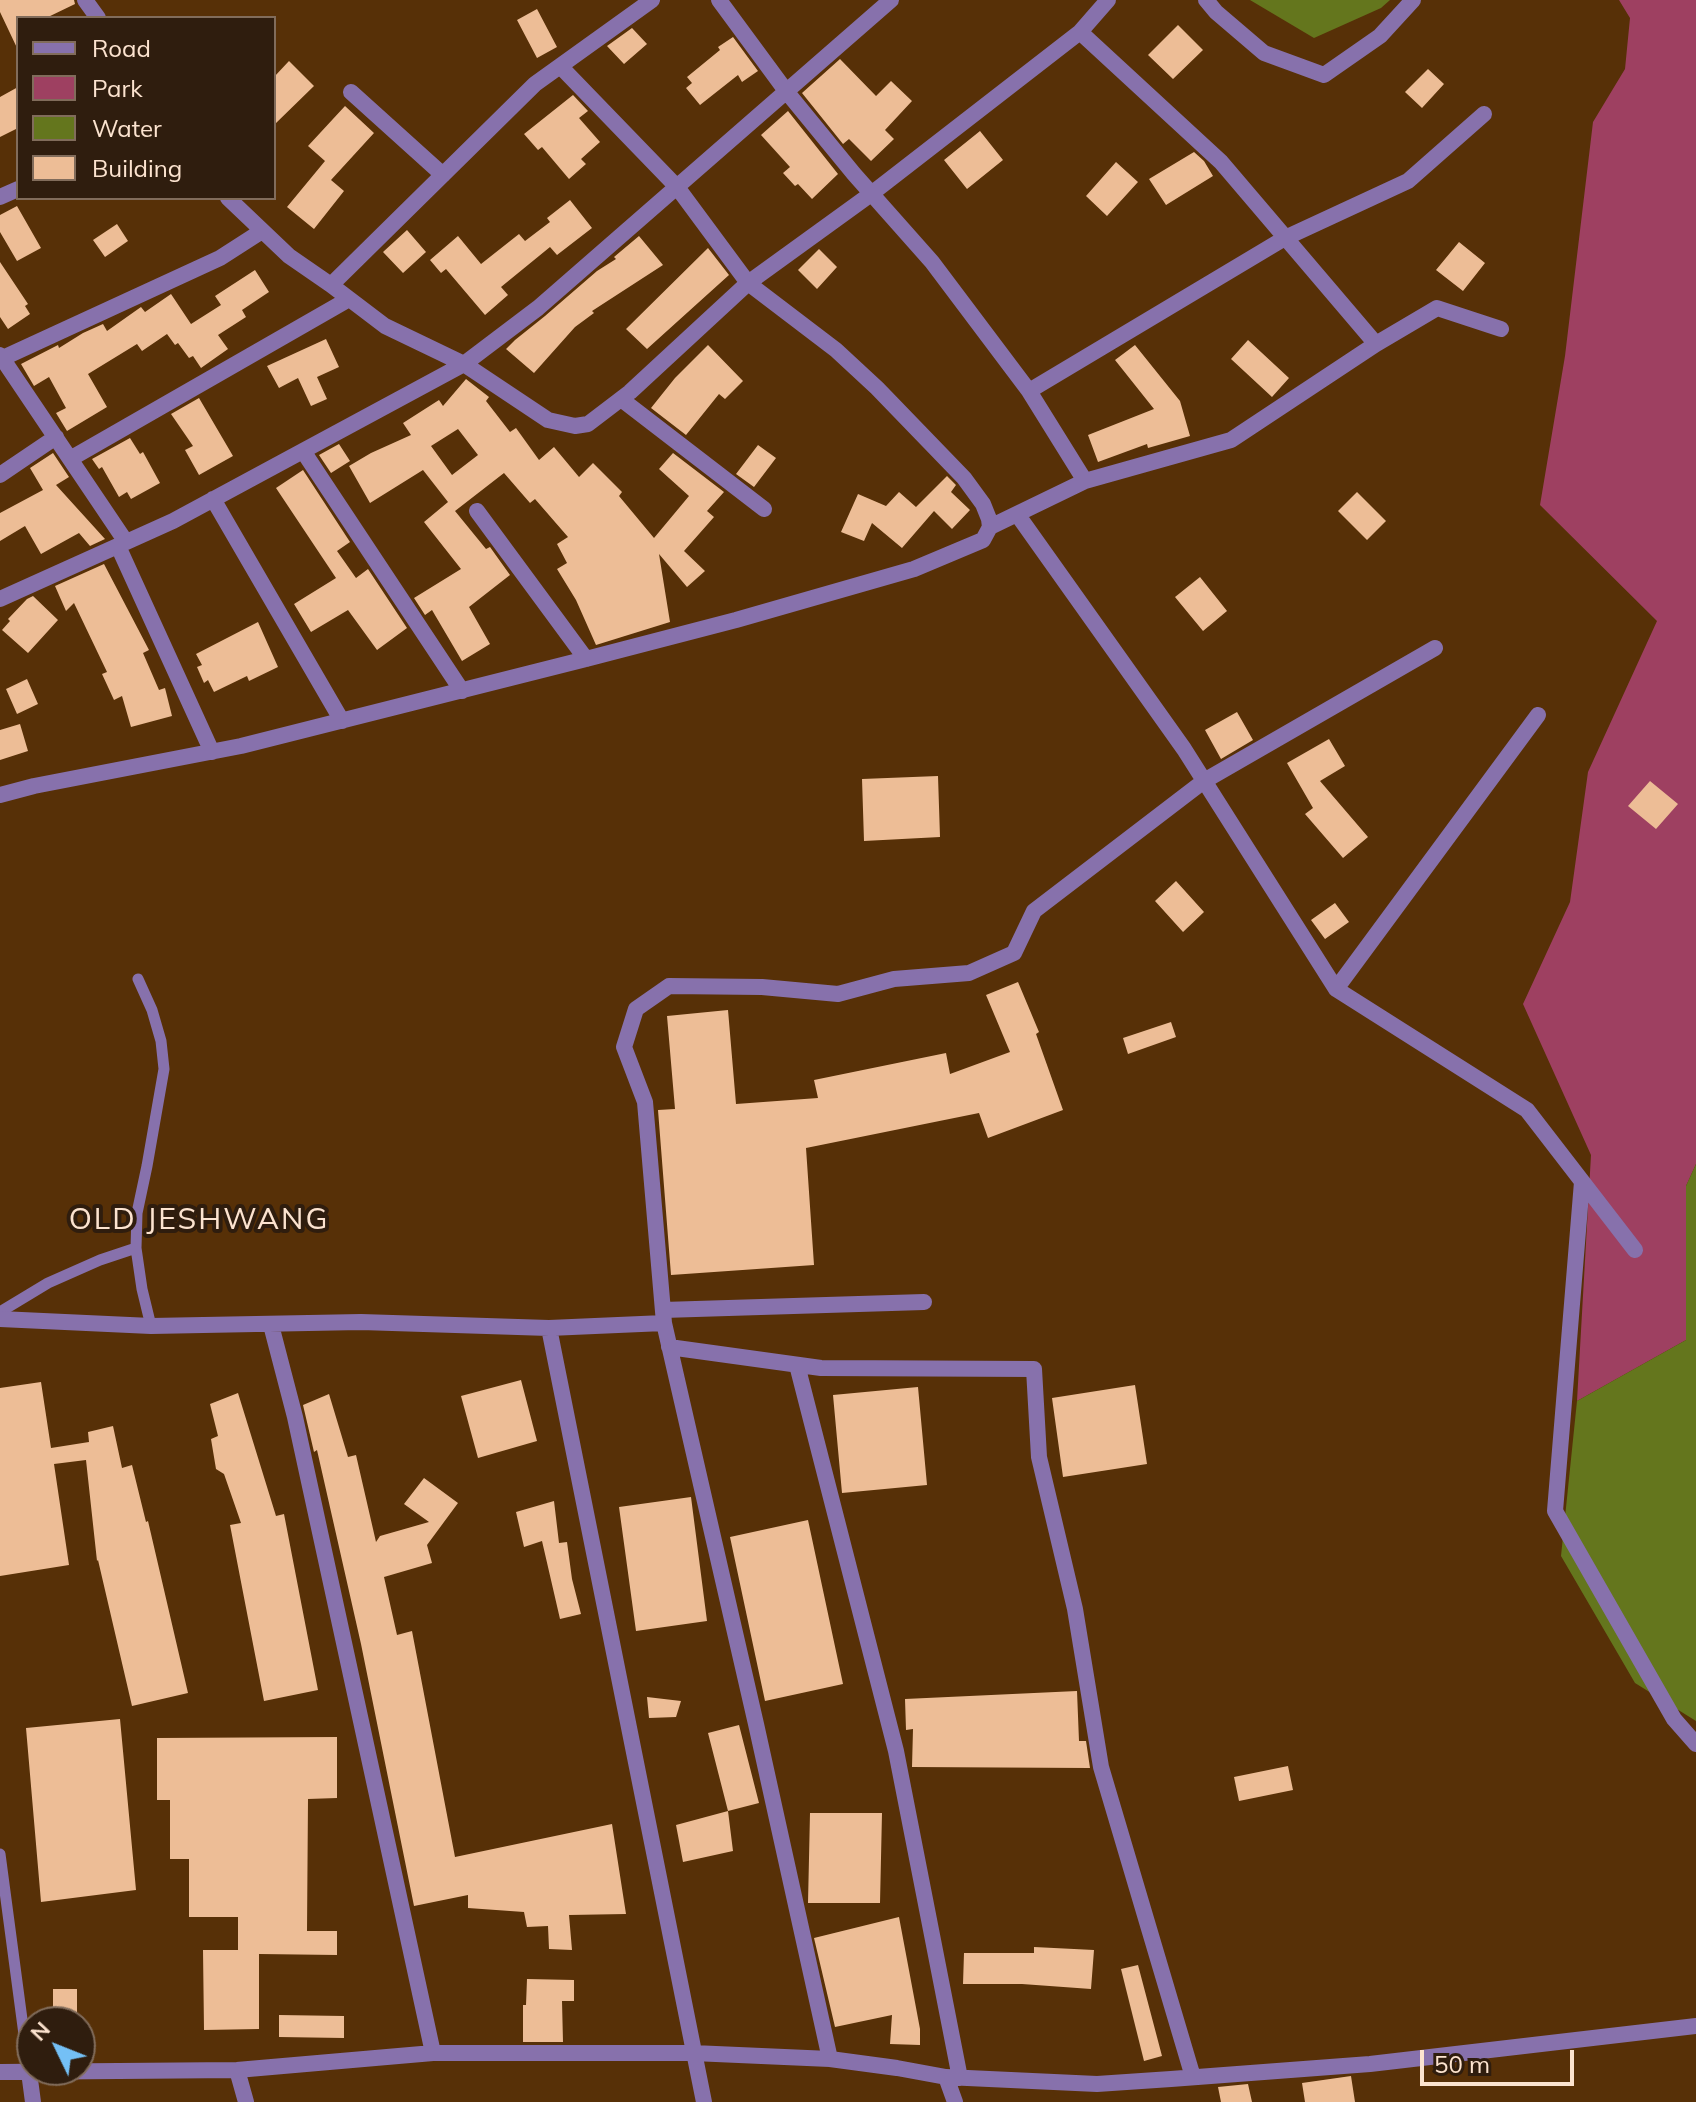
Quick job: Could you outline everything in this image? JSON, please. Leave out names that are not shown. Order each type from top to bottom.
[{"type":"street","points":[[331,285],[535,84],[652,0]]},
{"type":"street","points":[[719,0],[786,91],[932,262],[1029,391],[1085,481]]},
{"type":"street","points":[[0,599],[173,521],[464,364],[538,308],[891,0]]},
{"type":"street","points":[[230,200],[289,256],[385,326],[464,364],[548,420],[575,426],[588,424],[621,399],[748,283],[871,194],[1080,32],[1108,0]]},
{"type":"street","points":[[1206,0],[1264,53],[1324,75],[1380,36],[1413,0]]},
{"type":"street","points":[[1080,32],[1221,162],[1376,344]]},
{"type":"street","points":[[0,795],[212,752],[586,659],[914,569],[983,540],[990,527],[989,519],[983,504],[964,478],[836,350],[748,283],[677,187],[560,66]]},
{"type":"street","points":[[351,92],[443,175]]},
{"type":"street","points":[[1029,391],[1285,238],[1408,181],[1484,114]]},
{"type":"street","points":[[212,752],[122,544],[56,437],[1,357],[220,258],[262,231]]},
{"type":"street","points":[[70,459],[349,299]]},
{"type":"street","points":[[990,527],[1085,481],[1231,440],[1376,344],[1437,308],[1501,329]]},
{"type":"street","points":[[621,399],[764,509]]},
{"type":"street","points":[[0,475],[56,437]]},
{"type":"street","points":[[303,451],[462,691]]},
{"type":"street","points":[[213,499],[342,721]]},
{"type":"street","points":[[477,511],[586,659]]},
{"type":"street","points":[[1017,514],[1178,740],[1336,989],[1527,1110],[1635,1250]]},
{"type":"street","points":[[830,2059],[663,1317],[645,1102],[624,1047],[636,1009],[669,986],[762,987],[838,994],[894,979],[969,973],[1014,953],[1034,911],[1204,781],[1435,648]]},
{"type":"street","points":[[1336,989],[1538,715]]},
{"type":"street","points":[[1582,1182],[1555,1511],[1674,1719],[1696,1744]]},
{"type":"street","points":[[0,1319],[151,1326],[361,1322],[549,1328],[663,1317],[924,1302]]},
{"type":"street","points":[[271,1325],[302,1448],[433,2053]]},
{"type":"street","points":[[549,1328],[704,2102]]},
{"type":"street","points":[[669,1347],[821,1368],[1034,1369],[1039,1457],[1075,1609],[1101,1767],[1193,2077]]},
{"type":"street","points":[[797,1365],[896,1751],[955,2102]]},
{"type":"street","points":[[96,2071],[237,2070],[433,2053],[693,2053],[830,2059],[953,2077],[1097,2084],[1370,2064],[1696,2026]]},
{"type":"street","points":[[237,2070],[246,2102]]},
{"type":"lane","points":[[138,979],[161,1041],[164,1069],[137,1213],[136,1248],[151,1326]]},
{"type":"lane","points":[[0,1312],[48,1283],[136,1248]]},
{"type":"lane","points":[[0,1854],[20,2006]]},
{"type":"green space","points":[[1619,0],[1696,0],[1696,1164],[1686,1186],[1686,1340],[1577,1401],[1591,1155],[1523,1004],[1570,902],[1588,772],[1657,621],[1540,505],[1565,356],[1593,122],[1625,69],[1630,18]]},
{"type":"water","points":[[1250,0],[1390,0],[1381,8],[1314,38]]},
{"type":"water","points":[[1696,1164],[1696,1721],[1635,1683],[1561,1556],[1577,1401],[1686,1340],[1686,1186]]},
{"type":"building","points":[[0,0],[74,0],[75,4],[50,16],[16,16],[16,46],[0,12]]},
{"type":"building","points":[[537,9],[557,47],[537,58],[517,20]]},
{"type":"building","points":[[1178,25],[1203,50],[1173,79],[1148,55]]},
{"type":"building","points":[[632,28],[647,44],[624,64],[607,46]]},
{"type":"building","points":[[733,37],[758,71],[742,82],[738,75],[700,105],[686,88],[692,83],[687,77]]},
{"type":"building","points":[[840,59],[876,96],[891,81],[912,101],[885,130],[894,139],[871,161],[849,139],[843,144],[802,93]]},
{"type":"building","points":[[289,61],[314,86],[276,123],[276,75]]},
{"type":"building","points":[[1428,69],[1444,84],[1422,108],[1405,92]]},
{"type":"building","points":[[16,88],[16,129],[0,137],[0,97]]},
{"type":"building","points":[[573,95],[588,111],[579,118],[600,142],[581,159],[586,164],[569,179],[542,147],[538,150],[524,134]]},
{"type":"building","points":[[345,106],[374,133],[331,180],[344,191],[314,229],[287,207],[325,161],[308,146]]},
{"type":"building","points":[[788,111],[838,174],[812,199],[783,173],[790,167],[761,135]]},
{"type":"building","points":[[980,131],[1003,160],[967,189],[944,160]]},
{"type":"building","points":[[1194,152],[1213,176],[1166,205],[1149,179]]},
{"type":"building","points":[[1116,162],[1138,182],[1107,216],[1086,196]]},
{"type":"building","points":[[570,200],[592,228],[557,255],[550,247],[501,287],[508,295],[485,315],[446,269],[441,273],[430,260],[458,236],[481,264],[519,234],[525,241],[550,222],[547,218]]},
{"type":"building","points":[[17,206],[41,248],[17,261],[0,232],[0,215]]},
{"type":"building","points":[[117,224],[128,241],[105,257],[93,240]]},
{"type":"building","points":[[407,230],[426,252],[403,273],[383,252]]},
{"type":"building","points":[[639,236],[663,265],[592,311],[594,313],[575,327],[534,373],[506,349],[597,271],[616,259],[614,257]]},
{"type":"building","points":[[1459,242],[1485,263],[1463,291],[1436,270]]},
{"type":"building","points":[[708,248],[729,275],[647,349],[626,329]]},
{"type":"building","points":[[819,249],[837,267],[817,289],[798,270]]},
{"type":"building","points":[[0,262],[28,304],[25,306],[30,314],[8,329],[0,317]]},
{"type":"building","points":[[255,270],[269,292],[242,310],[246,317],[218,335],[228,349],[201,368],[193,356],[189,358],[167,334],[142,351],[137,344],[88,374],[107,407],[67,431],[56,413],[66,408],[49,377],[34,386],[21,364],[103,324],[107,331],[141,307],[145,312],[171,294],[191,324],[221,305],[215,296]]},
{"type":"building","points":[[326,339],[339,367],[317,377],[327,399],[311,406],[298,378],[279,388],[267,366]]},
{"type":"building","points":[[1248,340],[1289,378],[1272,397],[1231,359]]},
{"type":"building","points":[[708,345],[743,381],[725,399],[719,394],[686,435],[651,408]]},
{"type":"building","points":[[1135,345],[1180,401],[1190,436],[1148,448],[1147,444],[1098,462],[1088,435],[1154,409],[1115,360]]},
{"type":"building","points":[[466,379],[489,397],[486,401],[510,432],[516,428],[539,460],[554,447],[579,477],[593,463],[622,492],[619,496],[654,538],[689,496],[659,469],[673,453],[724,492],[707,511],[714,517],[684,551],[705,571],[687,587],[659,554],[670,622],[596,645],[576,600],[557,569],[567,563],[557,544],[568,537],[535,499],[530,503],[504,473],[455,511],[486,549],[490,547],[510,575],[469,607],[490,644],[462,661],[432,610],[425,615],[414,598],[461,569],[424,522],[448,502],[423,470],[370,503],[349,466],[411,435],[403,423],[439,400],[443,406]],"holes":[[[458,429],[478,455],[452,475],[431,446]]]},
{"type":"building","points":[[199,398],[233,456],[199,475],[185,450],[193,446],[171,414]]},
{"type":"building","points":[[130,438],[140,454],[143,452],[160,483],[131,499],[127,492],[119,497],[102,467],[99,469],[92,459]]},
{"type":"building","points":[[339,444],[350,461],[331,473],[319,455]]},
{"type":"building","points":[[758,445],[776,458],[754,487],[736,474]]},
{"type":"building","points":[[53,453],[69,477],[56,485],[105,539],[90,546],[79,533],[41,554],[25,526],[0,541],[0,513],[43,490],[30,468]]},
{"type":"building","points":[[303,470],[350,542],[337,551],[356,578],[368,569],[407,628],[377,650],[348,610],[311,632],[294,604],[336,578],[276,488]]},
{"type":"building","points":[[947,476],[956,485],[951,492],[970,510],[952,529],[934,511],[902,548],[872,523],[864,541],[841,532],[858,494],[886,506],[899,492],[916,507]]},
{"type":"building","points":[[1357,492],[1386,521],[1367,540],[1338,511]]},
{"type":"building","points":[[104,564],[149,650],[143,653],[159,690],[165,688],[172,716],[131,727],[122,696],[114,700],[102,674],[107,672],[74,603],[66,611],[55,586]]},
{"type":"building","points":[[1200,577],[1227,611],[1203,631],[1175,597]]},
{"type":"building","points":[[33,596],[58,620],[28,653],[2,630],[10,621],[8,619]]},
{"type":"building","points":[[258,622],[278,667],[249,681],[247,676],[214,692],[208,680],[204,683],[197,667],[202,665],[196,654]]},
{"type":"building","points":[[27,679],[38,704],[17,714],[6,689]]},
{"type":"building","points":[[1237,712],[1253,740],[1221,759],[1205,730]]},
{"type":"building","points":[[20,724],[28,751],[0,760],[0,730]]},
{"type":"building","points":[[1329,739],[1345,766],[1320,781],[1368,837],[1343,858],[1305,814],[1313,808],[1287,763]]},
{"type":"building","points":[[938,776],[940,837],[864,841],[862,779]]},
{"type":"building","points":[[1650,781],[1678,804],[1656,829],[1628,806]]},
{"type":"building","points":[[1176,881],[1204,912],[1183,932],[1155,901]]},
{"type":"building","points":[[1335,903],[1349,922],[1325,939],[1311,920]]},
{"type":"building","points":[[1018,982],[1039,1032],[1036,1034],[1063,1110],[988,1138],[979,1113],[806,1148],[814,1265],[671,1275],[658,1110],[675,1109],[667,1016],[728,1010],[736,1104],[818,1098],[814,1080],[946,1053],[950,1074],[1010,1052],[986,995]]},
{"type":"building","points":[[1171,1022],[1176,1037],[1128,1054],[1123,1038]]},
{"type":"building","points":[[521,1380],[537,1441],[478,1458],[461,1396]]},
{"type":"building","points":[[41,1382],[51,1448],[89,1442],[88,1432],[113,1426],[122,1468],[132,1465],[188,1693],[132,1706],[97,1561],[86,1460],[54,1464],[69,1565],[0,1576],[0,1388]]},
{"type":"building","points":[[1135,1385],[1147,1464],[1063,1477],[1052,1398]]},
{"type":"building","points":[[918,1387],[927,1485],[842,1493],[833,1395]]},
{"type":"building","points":[[238,1393],[276,1516],[284,1514],[318,1690],[264,1701],[230,1525],[241,1523],[224,1474],[216,1469],[211,1439],[218,1436],[210,1404]]},
{"type":"building","points":[[329,1394],[348,1457],[356,1455],[376,1542],[380,1536],[429,1522],[404,1504],[424,1478],[458,1503],[427,1545],[432,1563],[384,1577],[397,1635],[412,1631],[455,1857],[612,1824],[626,1914],[569,1915],[572,1950],[549,1949],[548,1926],[527,1927],[524,1912],[468,1908],[468,1895],[414,1906],[361,1644],[317,1450],[314,1452],[303,1405]]},
{"type":"building","points":[[691,1497],[707,1621],[636,1631],[619,1507]]},
{"type":"building","points":[[554,1501],[559,1543],[567,1542],[581,1614],[560,1619],[542,1541],[524,1547],[516,1512]]},
{"type":"building","points":[[808,1520],[843,1684],[765,1701],[730,1537]]},
{"type":"building","points":[[1077,1691],[1079,1741],[1086,1741],[1090,1768],[912,1767],[913,1729],[906,1730],[905,1699]]},
{"type":"building","points":[[647,1697],[681,1701],[676,1717],[649,1718]]},
{"type":"building","points":[[120,1719],[136,1890],[41,1902],[26,1728]]},
{"type":"building","points":[[739,1725],[759,1803],[728,1811],[708,1733]]},
{"type":"building","points":[[337,1737],[337,1798],[308,1799],[307,1931],[337,1931],[337,1955],[259,1954],[259,2029],[204,2030],[203,1950],[238,1950],[238,1917],[189,1917],[189,1859],[170,1859],[170,1800],[157,1800],[157,1738]]},
{"type":"building","points":[[1288,1766],[1293,1790],[1239,1801],[1234,1777]]},
{"type":"building","points":[[728,1811],[733,1851],[683,1862],[676,1825]]},
{"type":"building","points":[[810,1813],[882,1813],[880,1903],[808,1903]]},
{"type":"building","points":[[899,1917],[920,2029],[920,2045],[890,2044],[892,2015],[835,2027],[814,1938]]},
{"type":"building","points":[[1034,1947],[1094,1950],[1091,1989],[963,1984],[964,1953],[1034,1953]]},
{"type":"building","points":[[1138,1965],[1162,2056],[1144,2061],[1121,1969]]},
{"type":"building","points":[[527,1979],[574,1980],[574,2001],[562,2001],[563,2042],[523,2042]]},
{"type":"building","points":[[53,1989],[77,1989],[77,2006],[53,2006]]},
{"type":"building","points":[[279,2015],[344,2016],[344,2038],[279,2037]]},
{"type":"building","points":[[1351,2076],[1355,2102],[1305,2102],[1302,2083]]},
{"type":"building","points":[[1248,2084],[1252,2102],[1221,2102],[1218,2087]]},
{"type":"district","name":"OLD JESHWANG","points":[[199,1220]]}]
